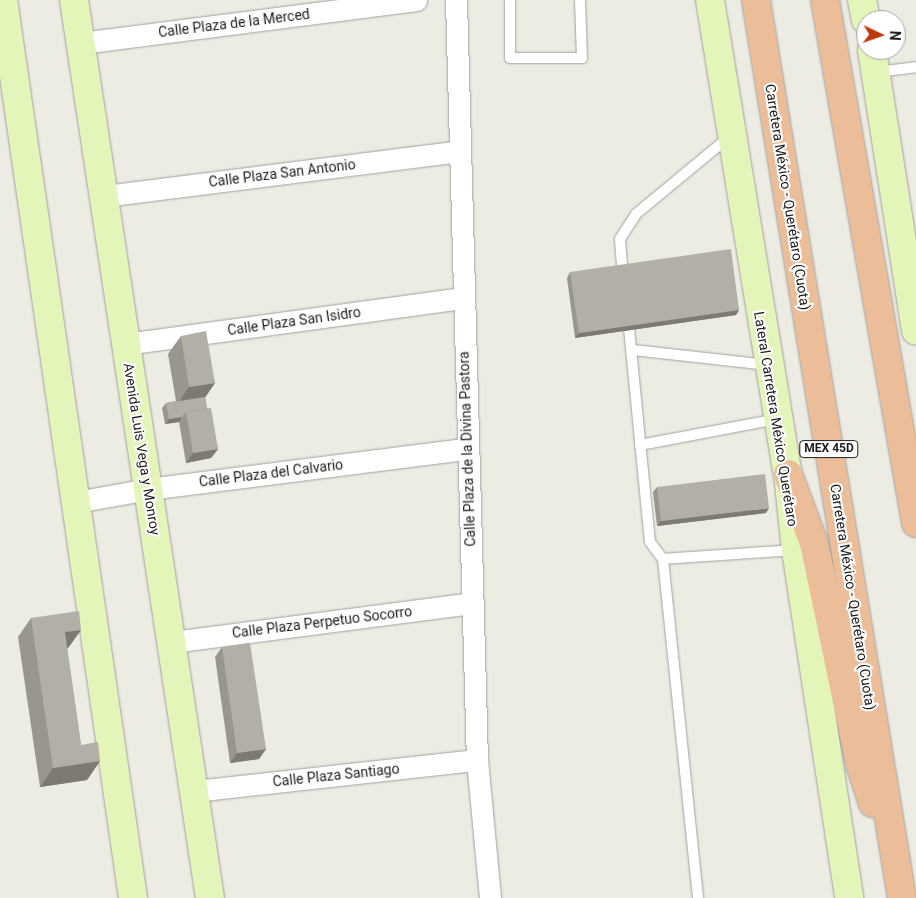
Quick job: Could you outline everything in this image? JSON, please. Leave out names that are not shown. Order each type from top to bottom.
[{"type":"highway","name":"Carretera México - Querétaro (Cuota)","points":[[756,0],[901,889]]},
{"type":"highway","points":[[825,0],[916,523]]},
{"type":"highway","points":[[788,474],[814,543],[861,767],[901,889]]},
{"type":"main road","points":[[3,0],[134,898]]},
{"type":"main road","name":"Avenida Luis Vega y Monroy","points":[[74,0],[210,898]]},
{"type":"main road","name":"Lateral Carretera México Querétaro","points":[[710,0],[733,134],[768,365],[788,474],[796,550],[849,898]]},
{"type":"main road","points":[[874,61],[912,287],[915,322]]},
{"type":"street","name":"Calle Plaza de la Merced","points":[[81,43],[416,0]]},
{"type":"street","name":"Calle Plaza de la Divina Pastora","points":[[456,0],[466,449],[477,760],[490,898]]},
{"type":"street","name":"Calle Plaza San Antonio","points":[[104,196],[459,151]]},
{"type":"street","name":"Calle Plaza San Isidro","points":[[126,344],[462,298]]},
{"type":"street","name":"Calle Plaza del Calvario","points":[[76,502],[148,489],[466,449]]},
{"type":"street","name":"Calle Plaza Perpetuo Socorro","points":[[172,642],[472,603]]},
{"type":"street","name":"Calle Plaza Santiago","points":[[195,791],[477,760]]},
{"type":"lane","points":[[510,0],[510,58],[582,58],[580,0]]},
{"type":"lane","points":[[874,61],[916,67]]},
{"type":"lane","points":[[624,286],[620,239],[636,214],[733,134]]},
{"type":"lane","points":[[626,306],[633,350],[650,542],[664,559],[698,898]]},
{"type":"lane","points":[[633,350],[768,365]]},
{"type":"lane","points":[[640,445],[777,419]]},
{"type":"lane","points":[[664,559],[796,550]]},
{"type":"building","points":[[731,249],[739,310],[579,333],[570,272]]},
{"type":"building","points":[[206,331],[215,383],[189,387],[181,336]]},
{"type":"building","points":[[205,397],[207,408],[186,412],[182,417],[169,419],[166,403]]},
{"type":"building","points":[[211,408],[218,449],[193,453],[186,412]]},
{"type":"building","points":[[765,474],[769,508],[661,521],[657,487]]},
{"type":"building","points":[[79,611],[81,630],[65,632],[81,745],[98,742],[100,761],[53,768],[31,618]]},
{"type":"building","points":[[250,643],[266,749],[237,753],[222,647]]}]
